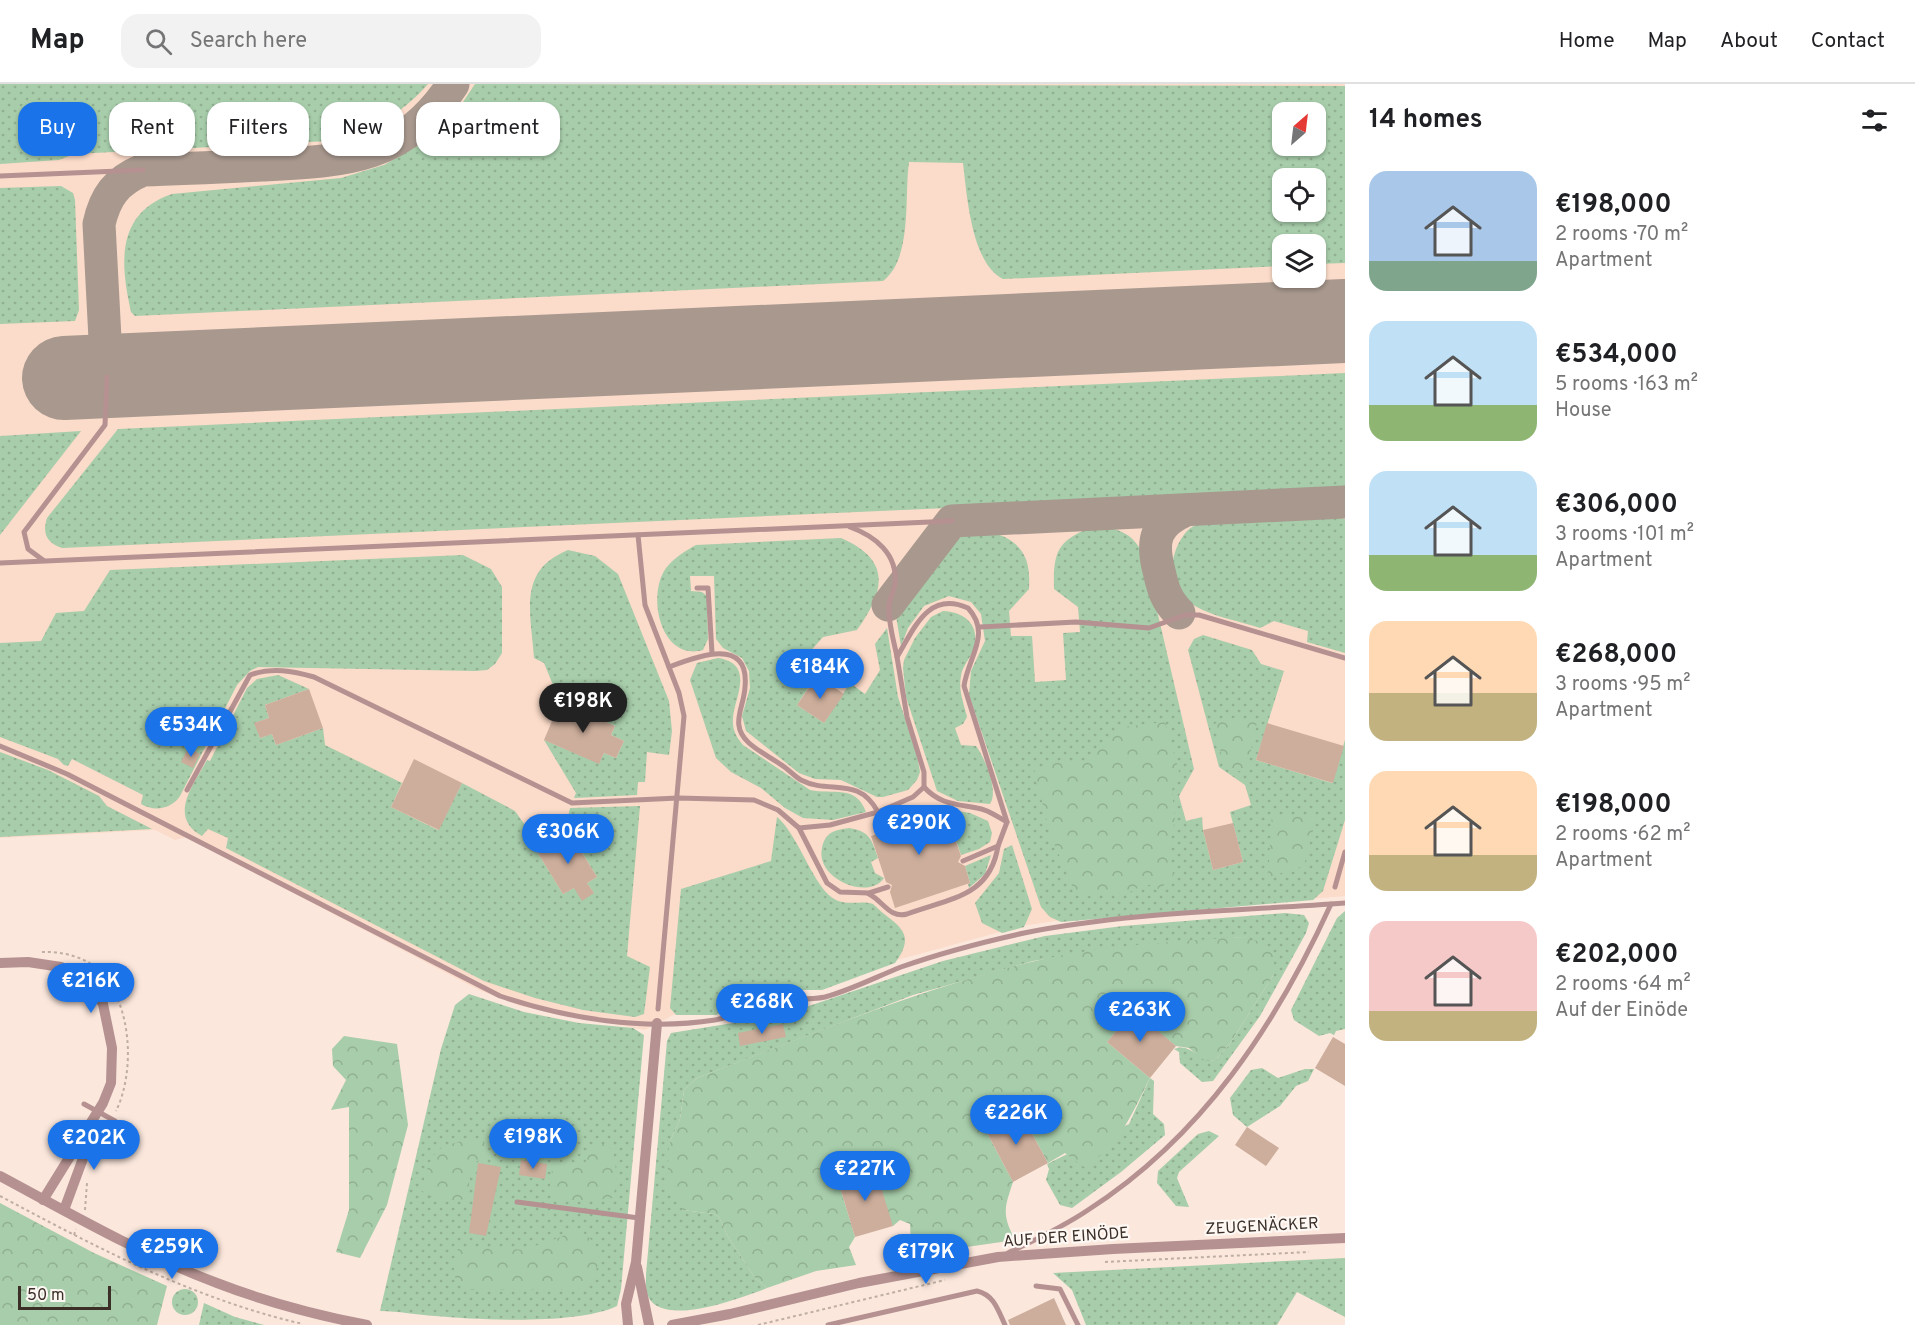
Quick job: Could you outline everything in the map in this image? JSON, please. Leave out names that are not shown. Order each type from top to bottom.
[{"type":"street","points":[[0,963],[28,962],[61,967],[88,981],[103,1004],[112,1047],[111,1083],[99,1112],[74,1147],[43,1200]]},
{"type":"street","points":[[628,1325],[626,1304],[636,1262],[657,1023]]},
{"type":"street","points":[[64,1210],[86,1154],[93,1123]]},
{"type":"street","points":[[0,1176],[81,1219],[217,1283],[293,1308],[367,1325]]},
{"type":"street","name":"ZEUGENÄCKER","points":[[1181,1246],[1345,1238]]},
{"type":"street","name":"AUF DER EINÖDE","points":[[672,1325],[730,1314],[859,1283],[998,1257],[1181,1246]]},
{"type":"street","points":[[636,1262],[649,1325]]},
{"type":"lane","points":[[0,176],[143,171]]},
{"type":"lane","points":[[44,561],[28,549],[24,531],[105,425],[107,377]]},
{"type":"lane","points":[[0,562],[952,521]]},
{"type":"lane","points":[[847,526],[870,534],[884,548],[892,564],[895,576],[888,605],[907,717],[924,772],[924,787],[932,796],[959,807],[978,808],[1007,822]]},
{"type":"lane","points":[[638,535],[645,605],[679,693],[684,716],[658,1010]]},
{"type":"lane","points":[[697,588],[708,588],[712,653]]},
{"type":"lane","points":[[869,893],[894,914],[900,916],[979,887],[995,863],[998,846],[1007,822],[964,686],[966,671],[977,650],[980,627],[968,608],[946,602],[921,616],[897,657]]},
{"type":"lane","points":[[980,627],[1076,622],[1149,628],[1185,615],[1199,615],[1345,658]]},
{"type":"lane","points":[[669,667],[712,653],[732,657],[743,670],[746,686],[738,726],[748,742],[800,780],[817,785],[848,787],[856,790],[870,799],[878,812]]},
{"type":"lane","points":[[187,790],[250,675],[277,670],[314,677],[572,803],[678,798],[754,800],[778,810],[799,828],[827,882],[840,892],[869,893],[888,887]]},
{"type":"lane","points":[[0,746],[67,774],[500,996],[579,1017],[657,1023],[715,1020],[731,1017],[763,1003],[787,998],[825,997],[920,961],[1046,929],[1131,919],[1345,903]]},
{"type":"lane","points":[[799,828],[830,825],[878,812],[912,797],[924,787]]},
{"type":"lane","points":[[963,861],[998,846]]},
{"type":"lane","points":[[1335,887],[1345,852]]},
{"type":"lane","points":[[998,1257],[1056,1230],[1119,1188],[1180,1136],[1208,1106],[1275,1014],[1300,970],[1331,904]]},
{"type":"lane","points":[[84,1104],[114,1120]]},
{"type":"lane","points":[[517,1202],[639,1218]]},
{"type":"lane","points":[[1036,1286],[1060,1289],[1078,1325]]},
{"type":"lane","points":[[828,1325],[977,1290],[986,1293],[993,1300],[1005,1325]]},
{"type":"path","points":[[39,952],[75,957],[93,966],[107,980],[118,1001],[128,1044],[126,1076],[114,1120],[99,1146]]},
{"type":"path","points":[[74,1235],[86,1209],[87,1181]]},
{"type":"path","points":[[1096,1262],[1312,1252]]},
{"type":"path","points":[[758,1325],[945,1280]]},
{"type":"shaded area","points":[[0,84],[1345,84],[1345,896],[1068,919],[1022,926],[798,987],[675,1014],[645,1030],[520,1006],[479,990],[186,837],[175,840],[155,830],[0,838]]},
{"type":"green space","points":[[0,84],[428,84],[404,106],[404,102],[321,102],[321,141],[309,142],[309,102],[207,102],[207,147],[195,148],[195,102],[109,102],[109,152],[97,153],[97,102],[18,102],[18,156],[69,156],[59,160],[0,164]]},
{"type":"green space","points":[[475,84],[1345,86],[1345,263],[1326,264],[1326,234],[1272,234],[1272,266],[1003,279],[992,271],[977,244],[969,210],[963,163],[909,162],[903,242],[893,271],[883,281],[135,316],[131,312],[125,276],[126,242],[140,214],[154,203],[172,194],[341,178],[384,165],[404,156],[404,154],[416,147],[416,156],[560,156],[560,102],[463,102]]},
{"type":"green space","points":[[61,186],[73,193],[75,200],[79,310],[75,321],[0,324],[0,188]]},
{"type":"green space","points":[[1345,373],[1345,490],[62,548],[49,541],[45,529],[47,518],[118,429]]},
{"type":"green space","points":[[81,431],[0,535],[0,436]]},
{"type":"green space","points":[[1332,516],[1345,519],[1345,653],[1307,642],[1308,631],[1274,621],[1260,628],[1202,610],[1186,599],[1174,581],[1173,560],[1180,540],[1189,529],[1207,520]]},
{"type":"green space","points":[[1095,526],[1112,528],[1126,534],[1141,550],[1145,559],[1194,769],[1179,796],[1186,821],[1202,817],[1213,870],[1243,862],[1230,812],[1251,805],[1245,785],[1219,767],[1188,650],[1194,639],[1203,635],[1252,650],[1261,664],[1284,671],[1256,760],[1332,783],[1345,740],[1345,820],[1323,891],[1313,900],[1061,922],[1050,917],[1041,907],[969,695],[971,671],[985,641],[981,614],[971,602],[949,596],[924,606],[908,628],[901,646],[896,616],[949,545],[963,536],[976,532],[998,534],[1010,540],[1021,550],[1027,561],[1029,574],[1029,589],[1009,611],[1011,636],[1032,636],[1035,682],[1066,680],[1063,633],[1080,632],[1078,607],[1054,589],[1055,565],[1060,548],[1066,542],[1073,536]]},
{"type":"green space","points":[[841,538],[869,556],[876,566],[879,578],[878,590],[857,630],[823,637],[809,653],[824,664],[797,705],[824,723],[850,683],[865,694],[880,670],[875,644],[887,628],[898,697],[917,755],[920,772],[917,780],[908,790],[883,797],[877,797],[841,780],[815,779],[799,773],[746,731],[742,716],[750,688],[749,671],[742,658],[723,648],[716,639],[714,576],[690,576],[691,591],[702,592],[707,596],[708,639],[703,650],[689,651],[677,646],[668,637],[661,624],[658,609],[657,594],[666,568],[696,545]]},
{"type":"green space","points":[[568,550],[595,556],[618,574],[669,701],[672,731],[669,755],[647,752],[645,782],[638,782],[637,795],[574,798],[576,793],[544,740],[599,763],[604,753],[616,758],[624,741],[611,735],[615,726],[560,702],[544,663],[534,658],[530,609],[534,581],[541,569],[552,559]]},
{"type":"green space","points":[[463,555],[491,569],[502,587],[502,653],[495,664],[487,670],[475,671],[258,667],[250,671],[237,685],[180,796],[172,804],[162,808],[152,808],[141,804],[143,795],[72,759],[68,766],[64,765],[58,759],[0,737],[0,643],[41,641],[56,613],[84,611],[110,570]]},
{"type":"green space","points":[[943,611],[960,615],[971,624],[974,630],[974,646],[962,670],[960,681],[967,717],[963,724],[955,728],[961,745],[976,746],[983,758],[992,783],[990,804],[958,801],[937,791],[906,697],[904,660],[915,638],[931,617]]},
{"type":"green space","points":[[718,658],[730,661],[737,667],[740,674],[733,722],[735,733],[743,745],[810,790],[843,792],[856,797],[866,812],[833,820],[803,818],[785,808],[761,788],[731,772],[716,758],[690,680],[697,663]]},
{"type":"green space","points":[[278,675],[309,689],[265,705],[269,718],[255,723],[260,738],[272,734],[276,745],[323,728],[325,745],[402,783],[391,807],[438,830],[462,783],[515,811],[535,839],[536,850],[563,894],[574,888],[594,893],[587,883],[597,877],[566,826],[570,808],[640,806],[627,956],[650,967],[644,1014],[635,1017],[583,1010],[535,998],[484,981],[226,848],[228,838],[208,829],[202,836],[192,828],[186,819],[186,800],[207,760],[210,761],[247,688],[257,679]]},
{"type":"green space","points":[[1234,718],[1257,722],[1248,764],[1242,771],[1234,771],[1223,762],[1214,724]]},
{"type":"green space","points":[[1165,722],[1179,771],[1172,790],[1175,821],[1168,848],[1174,879],[1158,889],[1152,885],[1140,885],[1134,891],[1081,897],[1076,895],[1050,834],[1034,769],[1059,762],[1078,764],[1090,759],[1103,743],[1122,727]]},
{"type":"green space","points":[[0,752],[48,770],[99,796],[107,806],[152,829],[0,837]]},
{"type":"green space","points":[[945,809],[970,813],[988,821],[992,833],[990,842],[979,849],[961,855]]},
{"type":"green space","points":[[1272,814],[1316,818],[1304,866],[1268,877]]},
{"type":"green space","points":[[777,817],[785,825],[813,874],[828,894],[841,902],[873,904],[901,929],[905,943],[902,952],[895,963],[822,990],[794,990],[739,1003],[716,1015],[676,1015],[670,1008],[681,889],[771,861]]},
{"type":"green space","points":[[849,828],[862,831],[872,841],[878,858],[871,862],[875,873],[884,878],[877,885],[856,887],[845,883],[827,869],[822,859],[823,843],[828,835]]},
{"type":"green space","points":[[1012,845],[1032,909],[1024,927],[1002,933],[982,923],[975,903],[999,873],[1004,849]]},
{"type":"green space","points":[[991,855],[985,874],[969,888],[970,883],[965,866]]},
{"type":"green space","points":[[1345,911],[1345,1029],[1336,1031],[1334,1035],[1330,1033],[1319,1036],[1294,1020],[1291,1010],[1337,918]]},
{"type":"green space","points":[[1285,913],[1304,915],[1309,923],[1306,933],[1260,1016],[1213,1081],[1202,1082],[1180,1063],[1179,1052],[1174,1049],[1179,1047],[1189,1049],[1214,1061],[1229,1045],[1274,974],[1274,954],[1243,937],[1114,949],[1033,961],[913,995],[697,1078],[684,1090],[680,1119],[669,1144],[683,1210],[714,1214],[719,1217],[727,1235],[755,1278],[767,1288],[708,1307],[690,1310],[661,1308],[649,1298],[646,1274],[667,1041],[671,1033],[782,1015],[943,961],[1045,936],[1123,926]]},
{"type":"green space","points":[[1243,937],[1261,942],[1274,954],[1274,974],[1229,1045],[1214,1061],[1204,1060],[1189,1048],[1176,1046],[1134,1012],[1126,1020],[1116,1012],[1108,1023],[1117,1030],[1107,1042],[1150,1078],[1124,1128],[1096,1159],[1084,1167],[1065,1153],[1048,1163],[1023,1117],[1013,1122],[1005,1109],[990,1117],[995,1126],[986,1131],[1013,1182],[1006,1217],[1015,1240],[918,1254],[911,1246],[910,1224],[900,1220],[893,1226],[859,1164],[851,1180],[839,1184],[855,1237],[849,1247],[856,1265],[816,1271],[767,1288],[755,1278],[727,1235],[719,1217],[714,1214],[683,1210],[667,1189],[669,1144],[680,1119],[684,1090],[697,1078],[904,1000],[988,973],[1056,956],[1109,948]]},
{"type":"green space","points":[[469,994],[524,1012],[579,1023],[633,1028],[644,1035],[621,1289],[617,1306],[578,1316],[528,1320],[380,1311],[441,1049],[455,1005]]},
{"type":"green space","points":[[344,1036],[397,1044],[408,1125],[387,1205],[360,1258],[336,1252],[349,1210],[349,1107],[331,1110],[346,1080],[333,1066],[332,1049]]},
{"type":"green space","points":[[1262,1068],[1278,1078],[1305,1069],[1314,1069],[1308,1081],[1296,1086],[1280,1106],[1247,1127],[1233,1115],[1230,1098],[1251,1070]]},
{"type":"green space","points":[[1150,1078],[1154,1081],[1153,1114],[1164,1124],[1165,1135],[1121,1172],[1072,1208],[1060,1205],[1046,1180],[1049,1169],[1047,1164],[1129,1124]]},
{"type":"green space","points":[[1209,1131],[1219,1136],[1179,1172],[1177,1178],[1189,1207],[1176,1206],[1157,1183],[1158,1171],[1198,1134]]},
{"type":"green space","points":[[480,1140],[487,1146],[487,1157],[476,1162],[473,1167],[467,1198],[443,1201],[421,1190],[431,1159],[441,1148]]},
{"type":"green space","points":[[603,1144],[613,1150],[617,1178],[613,1198],[571,1200],[555,1197],[549,1193],[553,1162],[585,1163],[591,1148]]},
{"type":"green space","points":[[0,1203],[94,1253],[167,1286],[157,1325],[0,1325]]},
{"type":"green space","points":[[577,1228],[592,1241],[598,1253],[599,1259],[591,1285],[578,1289],[469,1290],[456,1282],[454,1269],[458,1248],[492,1247],[523,1250],[561,1237]]},
{"type":"green space","points":[[1345,1258],[1345,1317],[1297,1292],[1277,1325],[1086,1325],[1072,1290],[1053,1273]]},
{"type":"green space","points":[[185,1289],[194,1293],[198,1302],[194,1311],[185,1315],[176,1311],[172,1302],[176,1293]]},
{"type":"green space","points":[[204,1303],[235,1317],[264,1325],[199,1325]]},
{"type":"building","points":[[817,676],[844,694],[824,723],[797,705]]},
{"type":"building","points":[[309,689],[323,728],[276,745],[272,734],[260,738],[254,723],[269,718],[265,705]]},
{"type":"building","points":[[560,702],[615,726],[611,735],[624,741],[616,758],[604,753],[599,764],[544,740]]},
{"type":"building","points":[[1267,723],[1344,746],[1333,783],[1256,760]]},
{"type":"building","points":[[188,748],[200,754],[193,768],[181,762]]},
{"type":"building","points":[[414,759],[462,783],[439,830],[391,807]]},
{"type":"building","points":[[933,806],[935,813],[945,809],[961,856],[958,862],[965,866],[970,883],[895,908],[890,892],[892,885],[886,882],[871,836],[880,833],[877,825]]},
{"type":"building","points":[[1233,823],[1243,862],[1213,870],[1203,830]]},
{"type":"building","points":[[568,830],[597,877],[587,883],[594,893],[582,901],[574,888],[563,894],[536,850]]},
{"type":"building","points":[[1134,1011],[1176,1046],[1150,1078],[1107,1042],[1117,1030],[1108,1023],[1117,1012],[1126,1020]]},
{"type":"building","points":[[783,1024],[786,1037],[740,1046],[738,1033]]},
{"type":"building","points":[[1333,1037],[1345,1044],[1345,1086],[1315,1068]]},
{"type":"building","points":[[1006,1109],[1013,1122],[1023,1117],[1048,1163],[1013,1182],[986,1131],[995,1126],[990,1117]]},
{"type":"building","points":[[1247,1127],[1279,1148],[1266,1166],[1235,1145]]},
{"type":"building","points":[[521,1160],[547,1164],[545,1179],[519,1175]]},
{"type":"building","points":[[478,1163],[501,1167],[486,1236],[469,1233]]},
{"type":"building","points":[[859,1164],[863,1175],[876,1171],[893,1226],[855,1237],[839,1184],[851,1180],[847,1168]]},
{"type":"building","points":[[1054,1298],[1066,1325],[1010,1325],[1008,1320]]},
{"type":"taxiway","points":[[107,377],[99,224],[108,198],[126,179],[143,170],[319,161],[370,152],[414,128],[434,109],[453,84]]},
{"type":"taxiway","points":[[888,605],[952,521],[1345,502]]},
{"type":"taxiway","points":[[1179,613],[1168,599],[1164,589],[1155,550],[1162,527],[1186,510]]},
{"type":"runway","points":[[64,378],[1345,321]]}]
